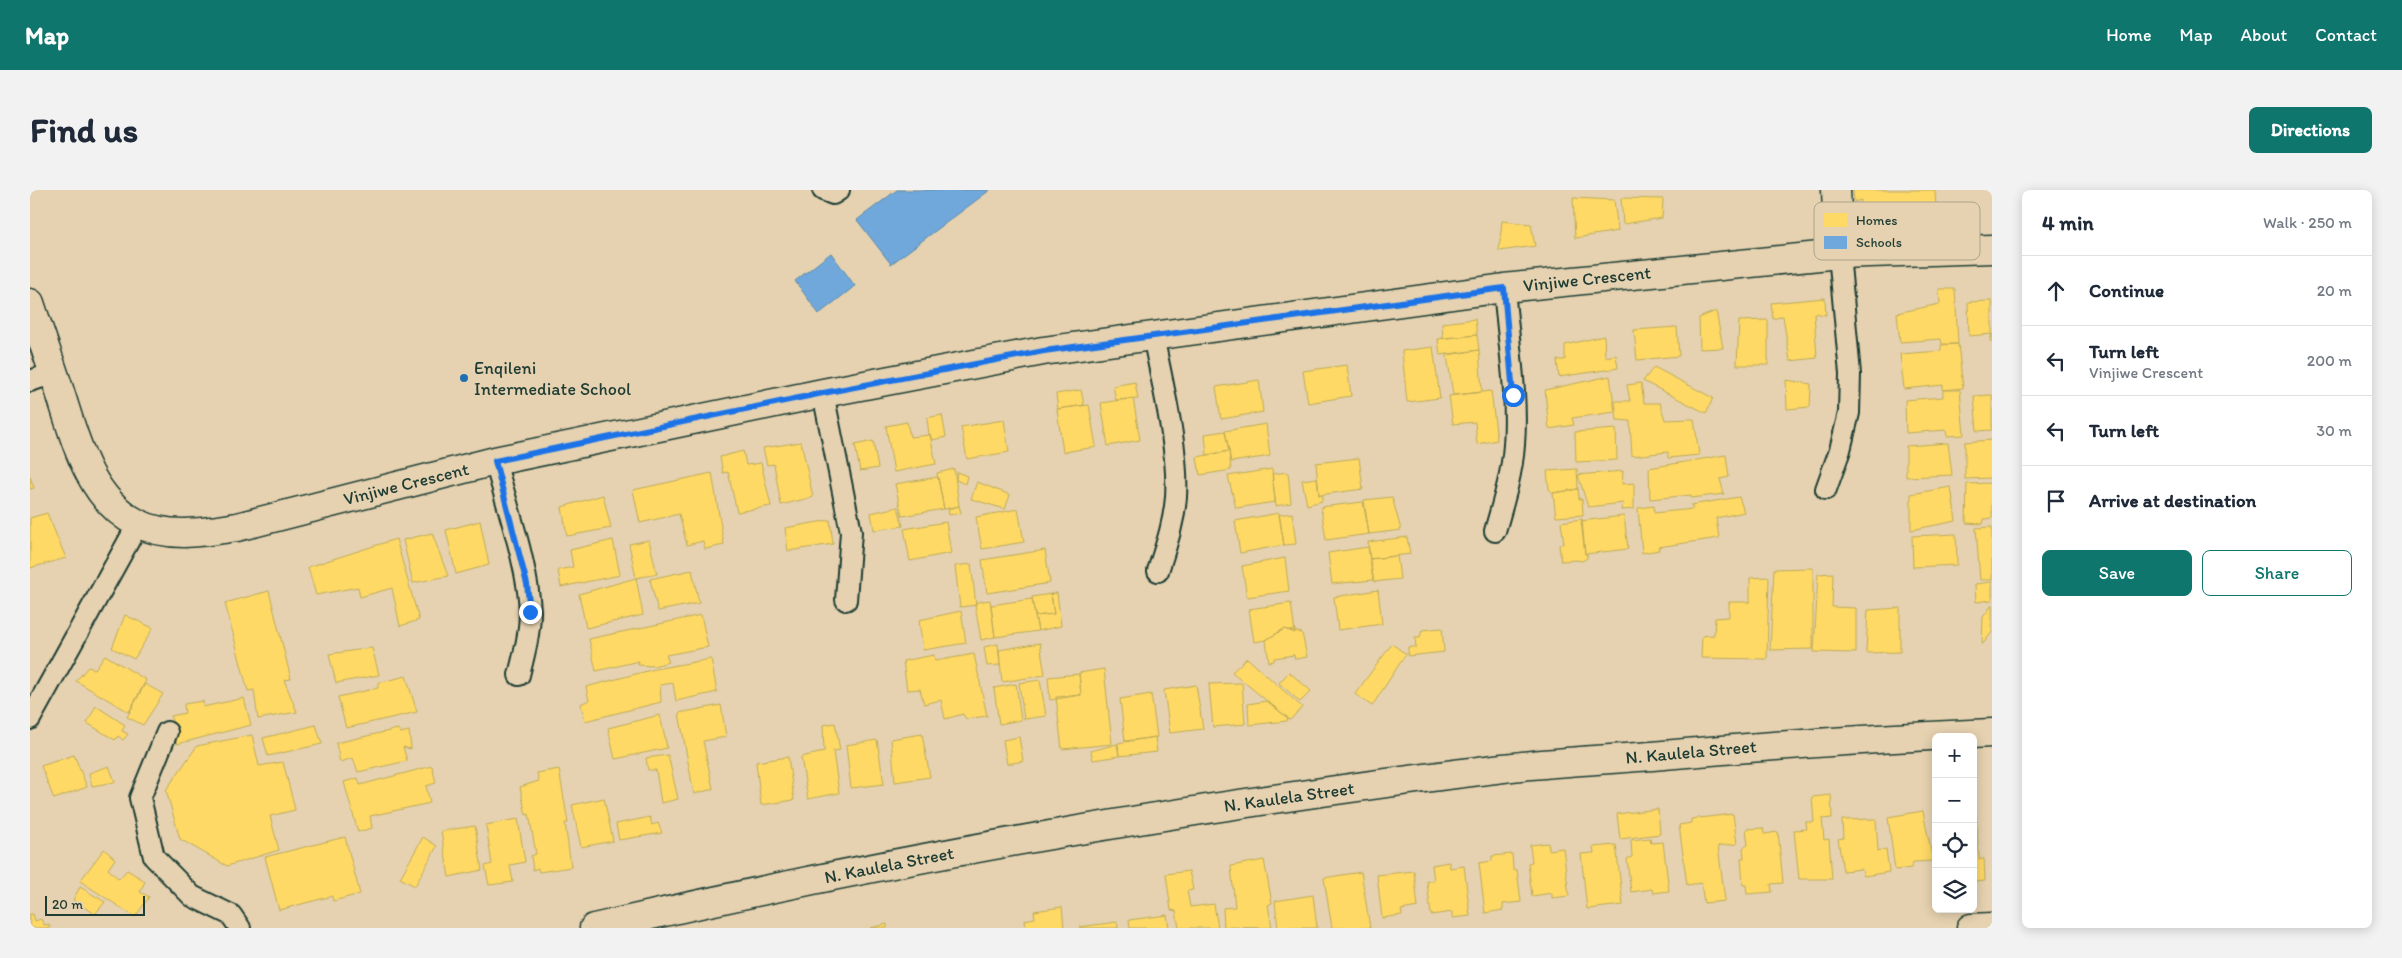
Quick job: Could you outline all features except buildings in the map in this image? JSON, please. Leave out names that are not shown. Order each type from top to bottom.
[{"type":"street","name":"Vinjiwe Crescent","points":[[30,303],[42,377],[96,484],[113,507],[138,524],[171,533],[203,532],[237,527],[495,461],[823,393],[1044,351],[1504,288],[1814,257]]},
{"type":"street","name":"N. Kaulela Street","points":[[594,928],[700,903],[909,860],[1195,810],[1506,768],[1840,740],[1992,733]]},
{"type":"street","points":[[1971,928],[1992,927]]},
{"type":"lane","points":[[823,190],[833,194],[839,190]]},
{"type":"lane","points":[[1826,489],[1840,450],[1849,413],[1850,374],[1840,260]]},
{"type":"lane","points":[[1495,531],[1508,485],[1514,444],[1513,395],[1504,288]]},
{"type":"lane","points":[[1153,335],[1174,462],[1176,496],[1171,529],[1158,571]]},
{"type":"lane","points":[[823,393],[851,532],[846,600]]},
{"type":"lane","points":[[495,461],[527,584],[530,612],[527,641],[519,676]]},
{"type":"lane","points":[[30,719],[138,524]]},
{"type":"lane","points":[[166,732],[140,798],[154,857],[192,896],[231,915],[240,928]]},
{"type":"place","name":"Enqileni Intermediate School","points":[[464,378]]},
{"type":"route","points":[[530,612],[527,584],[495,461],[823,393],[1044,351],[1504,288],[1513,395]]}]
